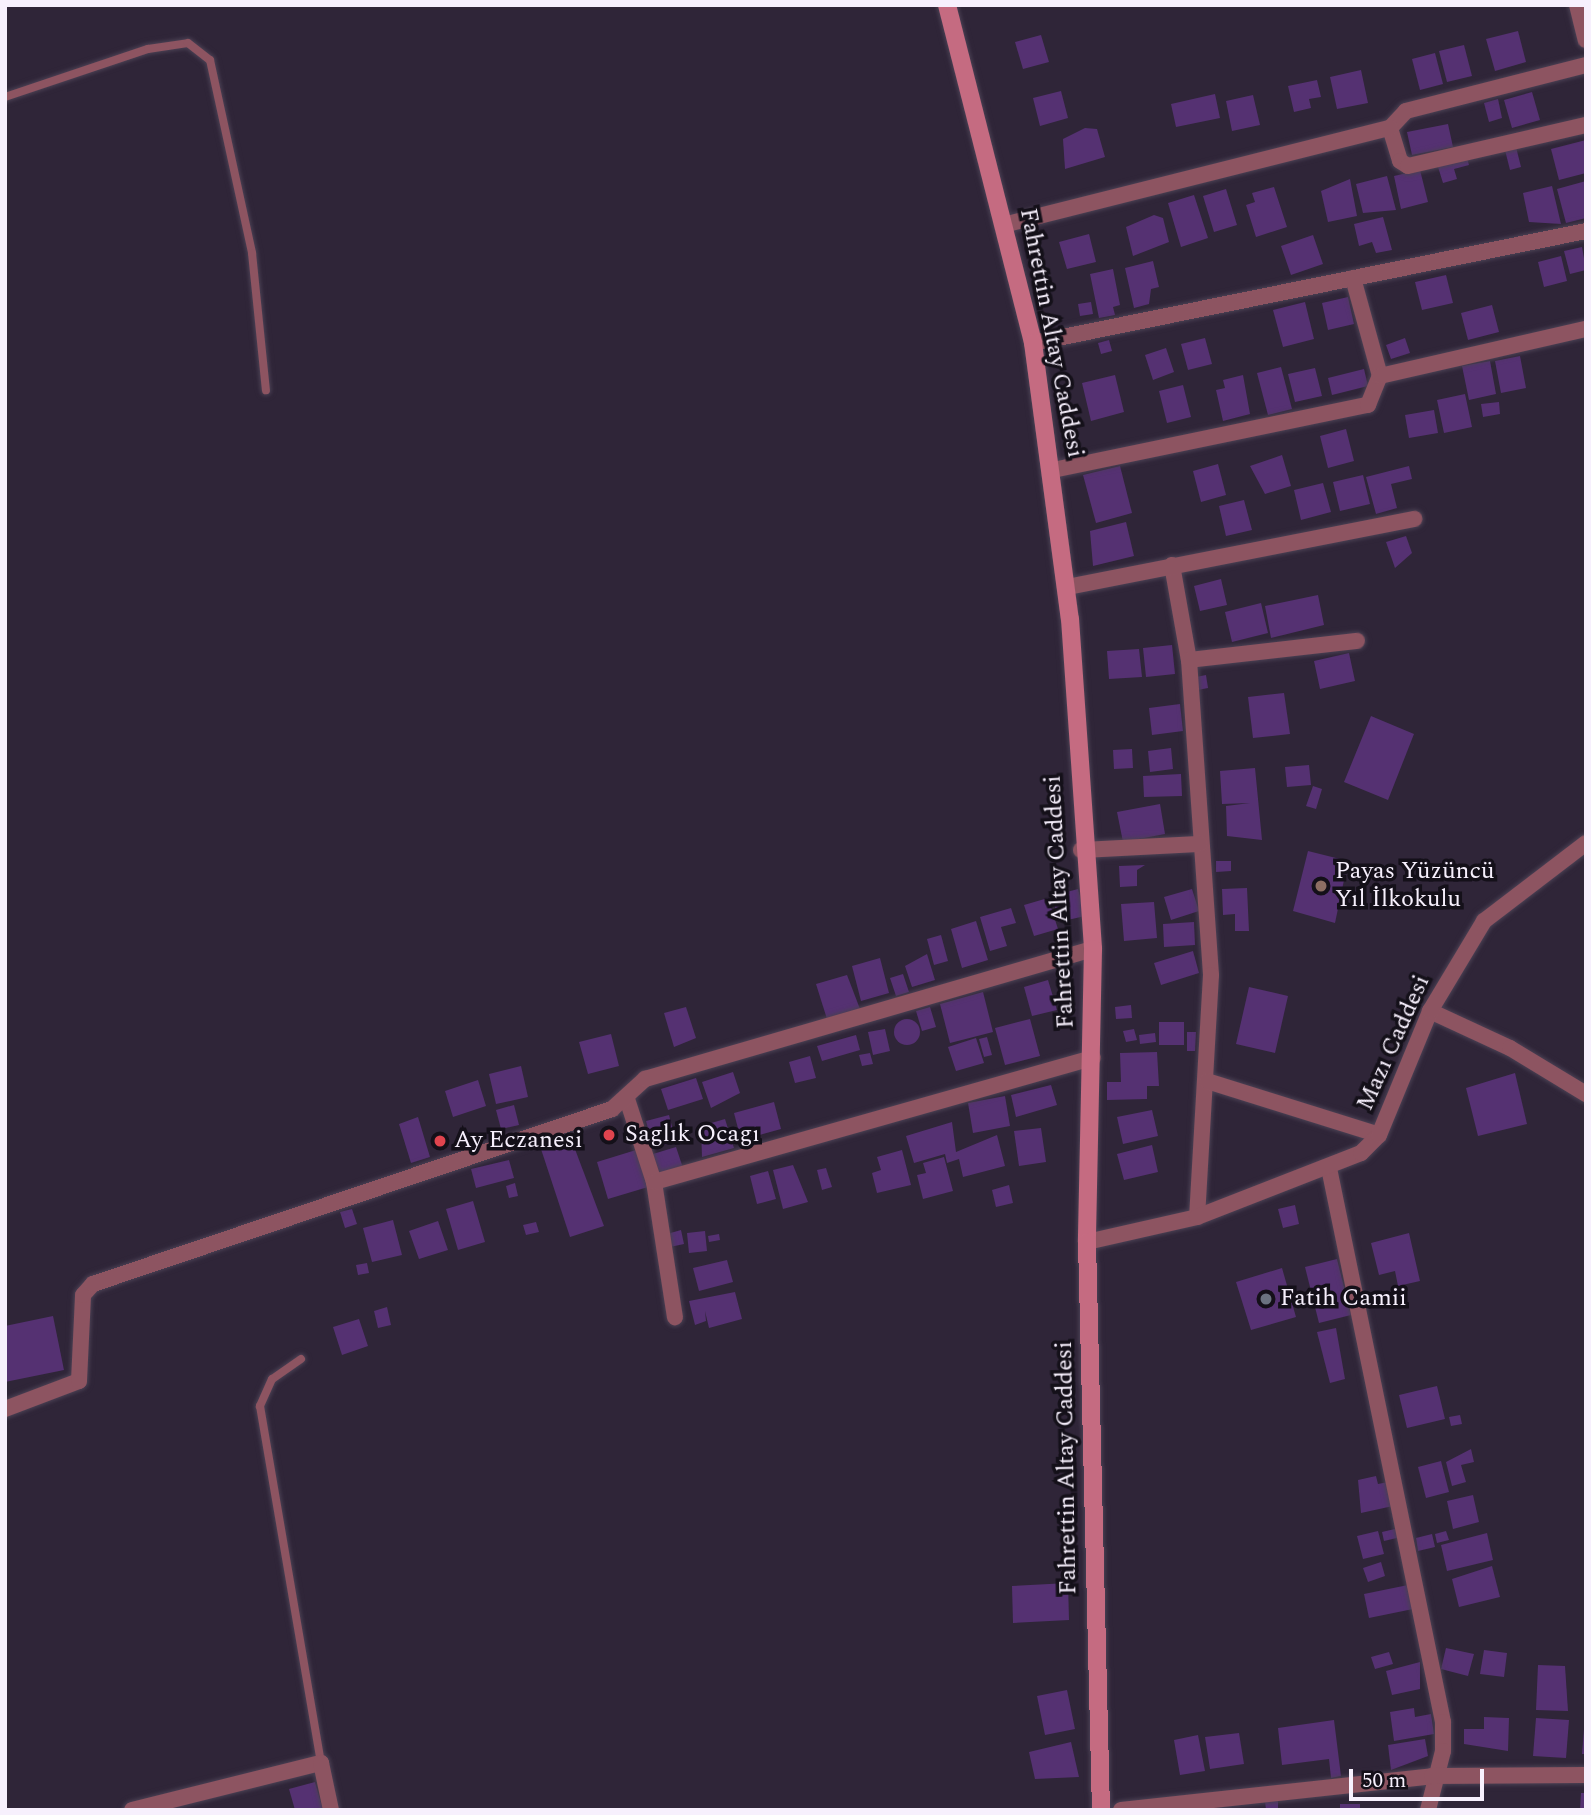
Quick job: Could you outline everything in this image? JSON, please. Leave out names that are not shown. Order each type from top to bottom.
[{"type":"street","name":"Fahrettin Altay Caddesi","points":[[947,5],[1007,224],[1033,343],[1068,586],[1082,850],[1093,949],[1093,1058],[1087,1242],[1101,1810]]},
{"type":"street","points":[[1577,5],[1586,40]]},
{"type":"street","points":[[1007,224],[1390,128],[1406,111],[1586,65]]},
{"type":"street","points":[[1390,128],[1399,161],[1408,166],[1586,125]]},
{"type":"street","points":[[1033,343],[1586,232]]},
{"type":"street","points":[[1053,470],[1368,405],[1380,376],[1353,278]]},
{"type":"street","points":[[1380,376],[1586,329]]},
{"type":"street","points":[[1068,586],[1414,519]]},
{"type":"street","points":[[1172,565],[1189,660],[1211,975],[1207,1081],[1197,1217]]},
{"type":"street","points":[[1189,660],[1357,640]]},
{"type":"street","name":"Mazı Caddesi","points":[[1087,1242],[1197,1217],[1329,1168],[1361,1153],[1379,1135],[1430,1011],[1483,921],[1586,843]]},
{"type":"street","points":[[1082,850],[1200,844]]},
{"type":"street","points":[[5,1409],[79,1381],[83,1295],[93,1284],[627,1098],[645,1079],[1093,949]]},
{"type":"street","points":[[1430,1011],[1510,1048],[1586,1094]]},
{"type":"street","points":[[654,1182],[1093,1058]]},
{"type":"street","points":[[1207,1081],[1379,1135]]},
{"type":"street","points":[[627,1098],[654,1182],[675,1317]]},
{"type":"street","points":[[1329,1168],[1443,1722],[1443,1751],[1432,1776],[1428,1810]]},
{"type":"street","points":[[132,1810],[321,1763],[331,1810]]},
{"type":"street","points":[[1121,1810],[1432,1776],[1586,1775]]},
{"type":"lane","points":[[5,97],[148,49],[188,43],[210,60],[252,253],[266,390]]},
{"type":"lane","points":[[301,1359],[272,1380],[260,1406],[321,1763]]},
{"type":"building","points":[[1518,31],[1526,62],[1495,71],[1486,39]]},
{"type":"building","points":[[1041,35],[1049,62],[1023,69],[1015,42]]},
{"type":"building","points":[[1464,45],[1472,76],[1447,82],[1439,51]]},
{"type":"building","points":[[1435,53],[1443,84],[1420,90],[1412,59]]},
{"type":"building","points":[[1361,70],[1368,103],[1337,109],[1330,77]]},
{"type":"building","points":[[1317,80],[1321,97],[1309,99],[1311,108],[1294,112],[1288,86]]},
{"type":"building","points":[[1061,91],[1068,118],[1040,126],[1033,98]]},
{"type":"building","points":[[1532,92],[1540,120],[1512,128],[1504,100]]},
{"type":"building","points":[[1215,94],[1220,118],[1176,127],[1171,104]]},
{"type":"building","points":[[1253,95],[1260,125],[1232,131],[1226,101]]},
{"type":"building","points":[[1498,99],[1502,118],[1489,122],[1484,103]]},
{"type":"building","points":[[1448,124],[1453,147],[1412,155],[1407,132]]},
{"type":"building","points":[[1085,128],[1097,129],[1105,157],[1065,169],[1063,139]]},
{"type":"building","points":[[1586,140],[1586,173],[1559,180],[1551,149]]},
{"type":"building","points":[[1516,147],[1521,167],[1510,170],[1505,150]]},
{"type":"building","points":[[1467,158],[1469,165],[1454,169],[1457,179],[1443,183],[1438,167]]},
{"type":"building","points":[[1420,170],[1428,202],[1401,209],[1394,176]]},
{"type":"building","points":[[1387,176],[1396,210],[1363,213],[1356,184]]},
{"type":"building","points":[[1350,179],[1357,216],[1328,222],[1321,191]]},
{"type":"building","points":[[1586,181],[1586,218],[1566,223],[1557,189]]},
{"type":"building","points":[[1552,186],[1561,224],[1529,222],[1523,193]]},
{"type":"building","points":[[1274,187],[1287,227],[1256,237],[1246,205],[1255,202],[1252,193]]},
{"type":"building","points":[[1226,189],[1237,225],[1214,232],[1203,196]]},
{"type":"building","points":[[1194,195],[1208,238],[1181,247],[1168,203]]},
{"type":"building","points":[[1154,215],[1163,218],[1169,242],[1133,256],[1126,227]]},
{"type":"building","points":[[1383,217],[1392,250],[1376,253],[1372,242],[1359,246],[1354,224]]},
{"type":"building","points":[[1089,234],[1096,262],[1067,269],[1059,242]]},
{"type":"building","points":[[1313,235],[1323,264],[1291,275],[1281,246]]},
{"type":"building","points":[[1582,247],[1586,270],[1570,274],[1564,251]]},
{"type":"building","points":[[1561,256],[1567,281],[1544,287],[1538,262]]},
{"type":"building","points":[[1153,261],[1159,287],[1151,289],[1149,304],[1134,308],[1125,268]]},
{"type":"building","points":[[1113,269],[1120,305],[1113,307],[1115,315],[1099,318],[1090,274]]},
{"type":"building","points":[[1446,275],[1453,303],[1422,310],[1415,282]]},
{"type":"building","points":[[1348,297],[1354,324],[1328,330],[1322,303]]},
{"type":"building","points":[[1091,302],[1093,314],[1080,316],[1078,304]]},
{"type":"building","points":[[1305,302],[1314,339],[1283,347],[1273,310]]},
{"type":"building","points":[[1492,305],[1499,332],[1468,340],[1461,313]]},
{"type":"building","points":[[1205,338],[1212,364],[1188,370],[1181,344]]},
{"type":"building","points":[[1405,338],[1410,353],[1391,359],[1386,345]]},
{"type":"building","points":[[1109,340],[1112,351],[1101,354],[1098,343]]},
{"type":"building","points":[[1166,348],[1174,372],[1153,380],[1145,355]]},
{"type":"building","points":[[1520,356],[1526,388],[1501,393],[1495,361]]},
{"type":"building","points":[[1490,361],[1496,394],[1469,400],[1462,366]]},
{"type":"building","points":[[1281,367],[1292,409],[1268,415],[1257,373]]},
{"type":"building","points":[[1315,368],[1322,396],[1295,402],[1288,374]]},
{"type":"building","points":[[1364,369],[1368,386],[1332,395],[1328,378]]},
{"type":"building","points":[[1115,375],[1124,412],[1091,421],[1082,383]]},
{"type":"building","points":[[1243,375],[1250,414],[1223,421],[1216,390],[1225,388],[1223,380]]},
{"type":"building","points":[[1183,385],[1191,417],[1167,423],[1159,391]]},
{"type":"building","points":[[1465,394],[1472,427],[1444,433],[1437,400]]},
{"type":"building","points":[[1499,402],[1500,414],[1483,417],[1481,404]]},
{"type":"building","points":[[1434,410],[1438,433],[1409,438],[1405,415]]},
{"type":"building","points":[[1346,429],[1354,461],[1328,468],[1320,436]]},
{"type":"building","points":[[1282,455],[1291,486],[1265,494],[1250,466]]},
{"type":"building","points":[[1218,464],[1226,495],[1201,502],[1193,471]]},
{"type":"building","points":[[1120,466],[1132,513],[1096,523],[1083,475]]},
{"type":"building","points":[[1409,466],[1412,479],[1391,484],[1397,508],[1376,514],[1366,477]]},
{"type":"building","points":[[1363,475],[1370,504],[1340,511],[1333,482]]},
{"type":"building","points":[[1323,483],[1331,512],[1301,520],[1294,490]]},
{"type":"building","points":[[1244,500],[1252,530],[1226,536],[1219,506]]},
{"type":"building","points":[[1126,522],[1134,556],[1093,566],[1090,531]]},
{"type":"building","points":[[1406,536],[1412,553],[1395,568],[1386,542]]},
{"type":"building","points":[[1221,579],[1227,605],[1200,611],[1194,586]]},
{"type":"building","points":[[1318,595],[1324,625],[1271,638],[1265,606]]},
{"type":"building","points":[[1261,603],[1268,633],[1232,642],[1225,612]]},
{"type":"building","points":[[1172,645],[1175,674],[1146,677],[1143,648]]},
{"type":"building","points":[[1139,649],[1142,677],[1109,679],[1107,651]]},
{"type":"building","points":[[1349,653],[1355,681],[1320,689],[1314,661]]},
{"type":"building","points":[[1206,675],[1208,688],[1198,690],[1196,677]]},
{"type":"building","points":[[1284,693],[1290,734],[1253,738],[1248,697]]},
{"type":"building","points":[[1180,704],[1183,731],[1152,735],[1149,708]]},
{"type":"building","points":[[1371,716],[1414,734],[1388,800],[1344,782]]},
{"type":"building","points":[[1171,748],[1173,769],[1150,772],[1148,751]]},
{"type":"building","points":[[1132,749],[1133,768],[1114,769],[1113,750]]},
{"type":"building","points":[[1309,765],[1311,785],[1287,787],[1285,767]]},
{"type":"building","points":[[1255,768],[1262,840],[1227,836],[1226,806],[1250,803],[1222,804],[1220,771]]},
{"type":"building","points":[[1181,774],[1182,796],[1144,797],[1143,776]]},
{"type":"building","points":[[1313,786],[1322,789],[1316,809],[1306,806]]},
{"type":"building","points":[[1160,804],[1165,834],[1123,842],[1117,812]]},
{"type":"building","name":"Payas Yüzüncü Yıl İlkokulu","points":[[1308,851],[1348,861],[1335,923],[1293,911]]},
{"type":"building","points":[[1216,861],[1231,861],[1231,871],[1216,872]]},
{"type":"building","points":[[1145,865],[1137,870],[1137,886],[1120,887],[1119,866]]},
{"type":"building","points":[[1247,888],[1249,931],[1235,931],[1235,914],[1223,915],[1222,889]]},
{"type":"building","points":[[1078,889],[1085,916],[1059,922],[1052,896]]},
{"type":"building","points":[[1192,889],[1199,911],[1171,920],[1164,897]]},
{"type":"building","points":[[1048,898],[1058,929],[1034,936],[1024,905]]},
{"type":"building","points":[[1154,902],[1157,938],[1124,941],[1121,904]]},
{"type":"building","points":[[1011,908],[1016,923],[1001,927],[1007,946],[990,951],[980,917]]},
{"type":"building","points":[[976,921],[988,960],[962,968],[951,929]]},
{"type":"building","points":[[1194,922],[1195,945],[1164,947],[1163,924]]},
{"type":"building","points":[[941,935],[948,961],[934,965],[927,939]]},
{"type":"building","points":[[1193,951],[1199,973],[1161,985],[1154,963]]},
{"type":"building","points":[[927,954],[935,980],[912,987],[905,966]]},
{"type":"building","points":[[880,958],[889,993],[861,1001],[852,966]]},
{"type":"building","points":[[903,974],[909,992],[896,996],[890,978]]},
{"type":"building","points":[[847,975],[860,1009],[827,1019],[816,984]]},
{"type":"building","points":[[1048,980],[1057,1010],[1032,1016],[1024,987]]},
{"type":"building","points":[[1249,987],[1288,996],[1275,1053],[1236,1044]]},
{"type":"building","points":[[983,992],[993,1032],[950,1043],[940,1004]]},
{"type":"building","points":[[1131,1005],[1132,1018],[1116,1019],[1115,1007]]},
{"type":"building","points":[[686,1007],[696,1038],[674,1047],[664,1013]]},
{"type":"building","points":[[930,1007],[936,1027],[922,1031],[916,1011]]},
{"type":"building","points":[[907,1019],[916,1023],[920,1032],[916,1041],[907,1045],[898,1041],[894,1032],[898,1023]]},
{"type":"building","points":[[1030,1019],[1040,1056],[1005,1065],[995,1028]]},
{"type":"building","points":[[1159,1022],[1184,1022],[1184,1045],[1159,1045]]},
{"type":"building","points":[[885,1029],[890,1051],[873,1055],[868,1032]]},
{"type":"building","points":[[1134,1029],[1137,1040],[1126,1042],[1123,1031]]},
{"type":"building","points":[[1187,1032],[1196,1032],[1195,1051],[1187,1051]]},
{"type":"building","points":[[1155,1033],[1156,1042],[1140,1044],[1139,1035]]},
{"type":"building","points":[[611,1034],[619,1066],[588,1074],[579,1042]]},
{"type":"building","points":[[856,1035],[860,1050],[822,1061],[817,1046]]},
{"type":"building","points":[[987,1037],[992,1055],[984,1057],[979,1039]]},
{"type":"building","points":[[976,1038],[984,1063],[956,1071],[948,1047]]},
{"type":"building","points":[[1157,1052],[1159,1086],[1147,1086],[1147,1099],[1107,1100],[1107,1082],[1121,1082],[1120,1053]]},
{"type":"building","points":[[870,1053],[873,1064],[862,1066],[859,1055]]},
{"type":"building","points":[[810,1056],[816,1078],[795,1083],[789,1062]]},
{"type":"building","points":[[521,1066],[528,1097],[496,1104],[489,1074]]},
{"type":"building","points":[[733,1072],[740,1093],[711,1108],[702,1082]]},
{"type":"building","points":[[1515,1073],[1527,1124],[1478,1136],[1466,1088]]},
{"type":"building","points":[[696,1078],[703,1099],[668,1110],[661,1089]]},
{"type":"building","points":[[478,1080],[486,1106],[453,1117],[445,1091]]},
{"type":"building","points":[[1051,1085],[1057,1105],[1016,1117],[1011,1095]]},
{"type":"building","points":[[1005,1096],[1010,1126],[973,1133],[968,1103]]},
{"type":"building","points":[[774,1102],[781,1129],[741,1140],[734,1113]]},
{"type":"building","points":[[514,1105],[519,1125],[501,1129],[496,1110]]},
{"type":"building","points":[[1152,1110],[1158,1136],[1123,1144],[1117,1117]]},
{"type":"building","points":[[669,1115],[676,1142],[653,1148],[646,1121]]},
{"type":"building","points":[[418,1117],[430,1157],[411,1163],[399,1124]]},
{"type":"building","points":[[725,1119],[734,1148],[702,1157],[701,1126]]},
{"type":"building","points":[[952,1122],[956,1152],[997,1135],[1005,1166],[963,1177],[959,1159],[947,1163],[945,1154],[914,1163],[906,1136]]},
{"type":"building","points":[[1041,1128],[1046,1162],[1019,1166],[1014,1131]]},
{"type":"building","points":[[570,1136],[604,1226],[570,1237],[540,1146]]},
{"type":"building","points":[[1152,1145],[1158,1172],[1124,1180],[1117,1154]]},
{"type":"building","points":[[676,1147],[683,1168],[660,1175],[653,1154]]},
{"type":"building","points":[[636,1150],[648,1187],[608,1199],[597,1162]]},
{"type":"building","points":[[902,1150],[911,1185],[877,1193],[872,1173],[881,1170],[877,1157]]},
{"type":"building","points":[[944,1157],[953,1191],[923,1199],[917,1175],[926,1173],[923,1163]]},
{"type":"building","points":[[509,1160],[514,1178],[476,1188],[471,1169]]},
{"type":"building","points":[[793,1165],[808,1202],[783,1209],[773,1170]]},
{"type":"building","points":[[826,1168],[832,1187],[822,1190],[817,1170]]},
{"type":"building","points":[[768,1171],[776,1199],[757,1204],[750,1176]]},
{"type":"building","points":[[515,1183],[518,1196],[509,1198],[506,1186]]},
{"type":"building","points":[[1009,1185],[1013,1203],[996,1207],[992,1190]]},
{"type":"building","points":[[473,1201],[485,1242],[458,1250],[446,1209]]},
{"type":"building","points":[[1295,1205],[1299,1224],[1283,1228],[1278,1209]]},
{"type":"building","points":[[352,1209],[357,1224],[345,1228],[340,1212]]},
{"type":"building","points":[[393,1220],[402,1255],[372,1262],[363,1228]]},
{"type":"building","points":[[438,1221],[448,1250],[419,1259],[409,1231]]},
{"type":"building","points":[[536,1222],[539,1232],[526,1235],[523,1225]]},
{"type":"building","points":[[681,1230],[684,1244],[670,1247],[667,1234]]},
{"type":"building","points":[[705,1231],[707,1251],[689,1253],[687,1233]]},
{"type":"building","points":[[1409,1233],[1420,1281],[1398,1286],[1395,1271],[1379,1275],[1371,1243]]},
{"type":"building","points":[[719,1234],[720,1240],[709,1242],[708,1236]]},
{"type":"building","points":[[1337,1259],[1351,1315],[1319,1323],[1305,1267]]},
{"type":"building","points":[[727,1260],[733,1282],[699,1291],[693,1268]]},
{"type":"building","points":[[367,1263],[369,1273],[358,1275],[356,1265]]},
{"type":"building","name":"Fatih Camii","points":[[1282,1268],[1296,1317],[1251,1330],[1236,1282]]},
{"type":"building","points":[[735,1292],[742,1319],[709,1328],[705,1311],[706,1321],[695,1325],[689,1301]]},
{"type":"building","points":[[387,1307],[391,1325],[378,1328],[374,1311]]},
{"type":"building","points":[[53,1316],[64,1370],[5,1382],[5,1326]]},
{"type":"building","points":[[359,1319],[368,1346],[342,1355],[333,1327]]},
{"type":"building","points":[[1336,1328],[1345,1379],[1330,1383],[1317,1332]]},
{"type":"building","points":[[1437,1386],[1445,1419],[1407,1428],[1399,1395]]},
{"type":"building","points":[[1460,1415],[1462,1424],[1451,1426],[1449,1417]]},
{"type":"building","points":[[1471,1449],[1474,1462],[1461,1465],[1466,1482],[1452,1486],[1446,1462]]},
{"type":"building","points":[[1441,1461],[1449,1492],[1426,1498],[1418,1467]]},
{"type":"building","points":[[1376,1476],[1378,1484],[1388,1482],[1393,1506],[1361,1513],[1358,1480]]},
{"type":"building","points":[[1473,1495],[1479,1522],[1453,1529],[1447,1501]]},
{"type":"building","points":[[1399,1528],[1401,1537],[1384,1541],[1382,1532]]},
{"type":"building","points":[[1378,1531],[1384,1554],[1363,1559],[1357,1536]]},
{"type":"building","points":[[1446,1531],[1449,1540],[1437,1543],[1435,1534]]},
{"type":"building","points":[[1487,1533],[1493,1560],[1447,1571],[1441,1545]]},
{"type":"building","points":[[1432,1534],[1435,1547],[1418,1551],[1416,1538]]},
{"type":"building","points":[[1381,1562],[1385,1576],[1368,1582],[1363,1568]]},
{"type":"building","points":[[1492,1566],[1500,1597],[1459,1607],[1452,1579]]},
{"type":"building","points":[[1068,1583],[1069,1620],[1013,1623],[1012,1586]]},
{"type":"building","points":[[1408,1585],[1413,1609],[1369,1618],[1364,1594]]},
{"type":"building","points":[[1446,1648],[1474,1654],[1468,1676],[1441,1669]]},
{"type":"building","points":[[1484,1650],[1507,1653],[1504,1677],[1480,1674]]},
{"type":"building","points":[[1389,1652],[1393,1664],[1375,1669],[1371,1657]]},
{"type":"building","points":[[1420,1662],[1420,1689],[1392,1695],[1386,1671]]},
{"type":"building","points":[[1538,1665],[1565,1666],[1568,1711],[1536,1710]]},
{"type":"building","points":[[1067,1690],[1075,1729],[1045,1735],[1037,1696]]},
{"type":"building","points":[[1414,1708],[1415,1717],[1431,1714],[1434,1734],[1394,1741],[1390,1712]]},
{"type":"building","points":[[1484,1717],[1509,1718],[1508,1751],[1464,1744],[1464,1729],[1484,1729]]},
{"type":"building","points":[[1536,1718],[1569,1720],[1566,1758],[1533,1756]]},
{"type":"building","points":[[1334,1720],[1341,1776],[1331,1778],[1329,1759],[1282,1765],[1278,1728]]},
{"type":"building","points":[[1584,1729],[1586,1754],[1582,1754]]},
{"type":"building","points":[[1239,1733],[1244,1764],[1210,1769],[1205,1737]]},
{"type":"building","points":[[1198,1735],[1205,1771],[1180,1775],[1174,1740]]},
{"type":"building","points":[[1425,1739],[1428,1756],[1391,1770],[1388,1745]]},
{"type":"building","points":[[1071,1742],[1079,1777],[1035,1779],[1029,1752]]},
{"type":"building","points":[[315,1782],[323,1810],[295,1810],[289,1789]]},
{"type":"building","points":[[1581,1793],[1586,1793],[1586,1810],[1580,1810]]},
{"type":"building","points":[[1265,1801],[1278,1801],[1278,1810],[1266,1810]]},
{"type":"building","points":[[1340,1804],[1360,1804],[1360,1810],[1340,1810]]},
{"type":"place","name":"Payas Yüzüncü Yıl İlkokulu","points":[[1321,886]]},
{"type":"place","name":"Saglık Ocagı","points":[[609,1135]]},
{"type":"place","name":"Ay Eczanesi","points":[[440,1141]]},
{"type":"place","name":"Fatih Camii","points":[[1266,1299]]}]
